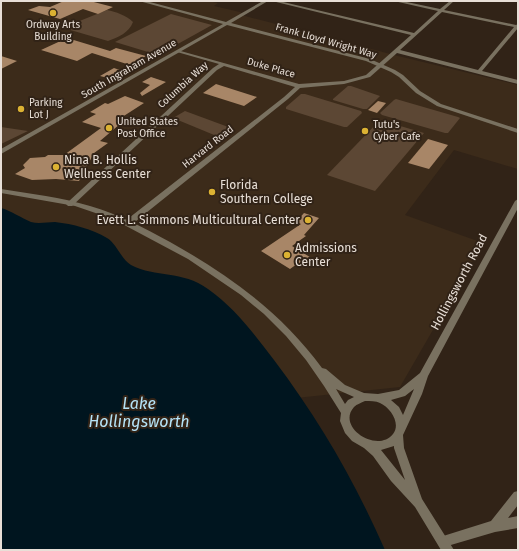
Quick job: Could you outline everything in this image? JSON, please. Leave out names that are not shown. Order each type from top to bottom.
[{"type":"street","name":"Frank Lloyd Wright Way","points":[[141,1],[368,60],[401,76],[418,92],[439,105],[518,131]]},
{"type":"street","name":"South Ingraham Avenue","points":[[1,152],[266,1]]},
{"type":"street","points":[[274,1],[414,34]]},
{"type":"street","points":[[396,1],[518,26],[479,72]]},
{"type":"street","name":"Duke Place","points":[[179,51],[299,86],[356,80],[368,76],[452,1]]},
{"type":"street","points":[[396,51],[518,82]]},
{"type":"street","name":"Columbia Way","points":[[70,204],[215,69],[223,64]]},
{"type":"street","name":"Harvard Road","points":[[128,223],[286,98],[299,86]]},
{"type":"street","points":[[1,191],[98,210],[128,223],[192,257],[242,291],[270,315],[297,343],[317,367],[345,412],[346,425],[349,431],[359,441],[374,445],[388,443],[400,432]]},
{"type":"street","name":"Hollingsworth Road","points":[[400,432],[417,394],[423,376],[518,201]]},
{"type":"street","points":[[317,367],[342,388],[364,397],[378,398],[391,405],[396,410],[399,416],[400,432],[398,448],[419,503]]},
{"type":"street","name":"Hollingsworth Road","points":[[378,398],[402,393],[423,376]]},
{"type":"street","points":[[345,412],[352,402],[364,397]]},
{"type":"street","points":[[367,444],[419,503],[446,546],[495,526],[518,522]]},
{"type":"street","points":[[495,526],[518,496]]},
{"type":"shaded area","name":"Florida Southern College","points":[[1,1],[209,1],[218,3],[214,6],[240,12],[245,16],[398,56],[518,85],[518,169],[454,150],[405,215],[483,243],[400,387],[296,398],[1,216]]},
{"type":"shaded area","points":[[107,10],[121,14],[133,22],[129,29],[116,38],[108,41],[67,29],[67,26]]},
{"type":"shaded area","points":[[171,14],[212,25],[158,55],[115,42]]},
{"type":"shaded area","points":[[348,86],[380,96],[367,109],[333,100]]},
{"type":"shaded area","points":[[301,94],[361,111],[362,113],[347,127],[344,127],[286,109],[286,107]]},
{"type":"shaded area","points":[[396,99],[460,118],[448,133],[445,133],[382,115],[380,113]]},
{"type":"shaded area","points":[[185,111],[231,128],[219,137],[173,118]]},
{"type":"shaded area","points":[[380,120],[424,133],[375,191],[327,175]]},
{"type":"shaded area","points":[[1,127],[28,131],[1,144]]},
{"type":"water","name":"Lake Hollingsworth","points":[[1,208],[31,222],[62,223],[82,227],[95,232],[107,238],[124,259],[131,265],[150,272],[189,279],[208,289],[227,304],[252,331],[274,360],[321,428],[361,499],[385,550],[1,550]]},
{"type":"building","name":"Ordway Arts Building","points":[[64,1],[90,1],[113,7],[98,14],[83,9],[60,19],[28,10],[39,6],[50,7]]},
{"type":"building","points":[[67,38],[110,51],[116,48],[146,56],[130,65],[92,53],[77,61],[41,50]]},
{"type":"building","points":[[1,56],[17,61],[1,69]]},
{"type":"building","points":[[114,68],[125,72],[112,79],[100,76]]},
{"type":"building","points":[[151,77],[166,82],[142,96],[140,93],[150,85],[142,82]]},
{"type":"building","points":[[216,84],[257,97],[244,106],[203,93]]},
{"type":"building","points":[[125,96],[144,103],[116,121],[120,124],[100,141],[108,143],[94,153],[79,181],[56,179],[32,180],[15,174],[25,168],[23,165],[30,158],[45,157],[48,155],[64,155],[101,128],[82,122],[96,114],[90,112],[105,103],[108,104]]},
{"type":"building","points":[[378,101],[386,103],[377,113],[368,110]]},
{"type":"building","points":[[428,139],[448,145],[429,169],[408,163]]},
{"type":"building","name":"Admissions Center","points":[[304,213],[319,218],[304,235],[306,236],[292,246],[313,259],[303,267],[297,264],[290,269],[261,251],[301,224],[296,222]]},
{"type":"place","name":"Ordway Arts Building","points":[[53,13]]},
{"type":"place","name":"Parking Lot J","points":[[21,109]]},
{"type":"place","name":"United States Post Office","points":[[109,128]]},
{"type":"place","name":"Tutu's Cyber Cafe","points":[[365,131]]},
{"type":"place","name":"Nina B. Hollis Wellness Center","points":[[56,167]]},
{"type":"place","name":"Florida Southern College","points":[[212,192]]},
{"type":"place","name":"Evett L. Simmons Multicultural Center","points":[[308,220]]},
{"type":"place","name":"Admissions Center","points":[[287,255]]}]
